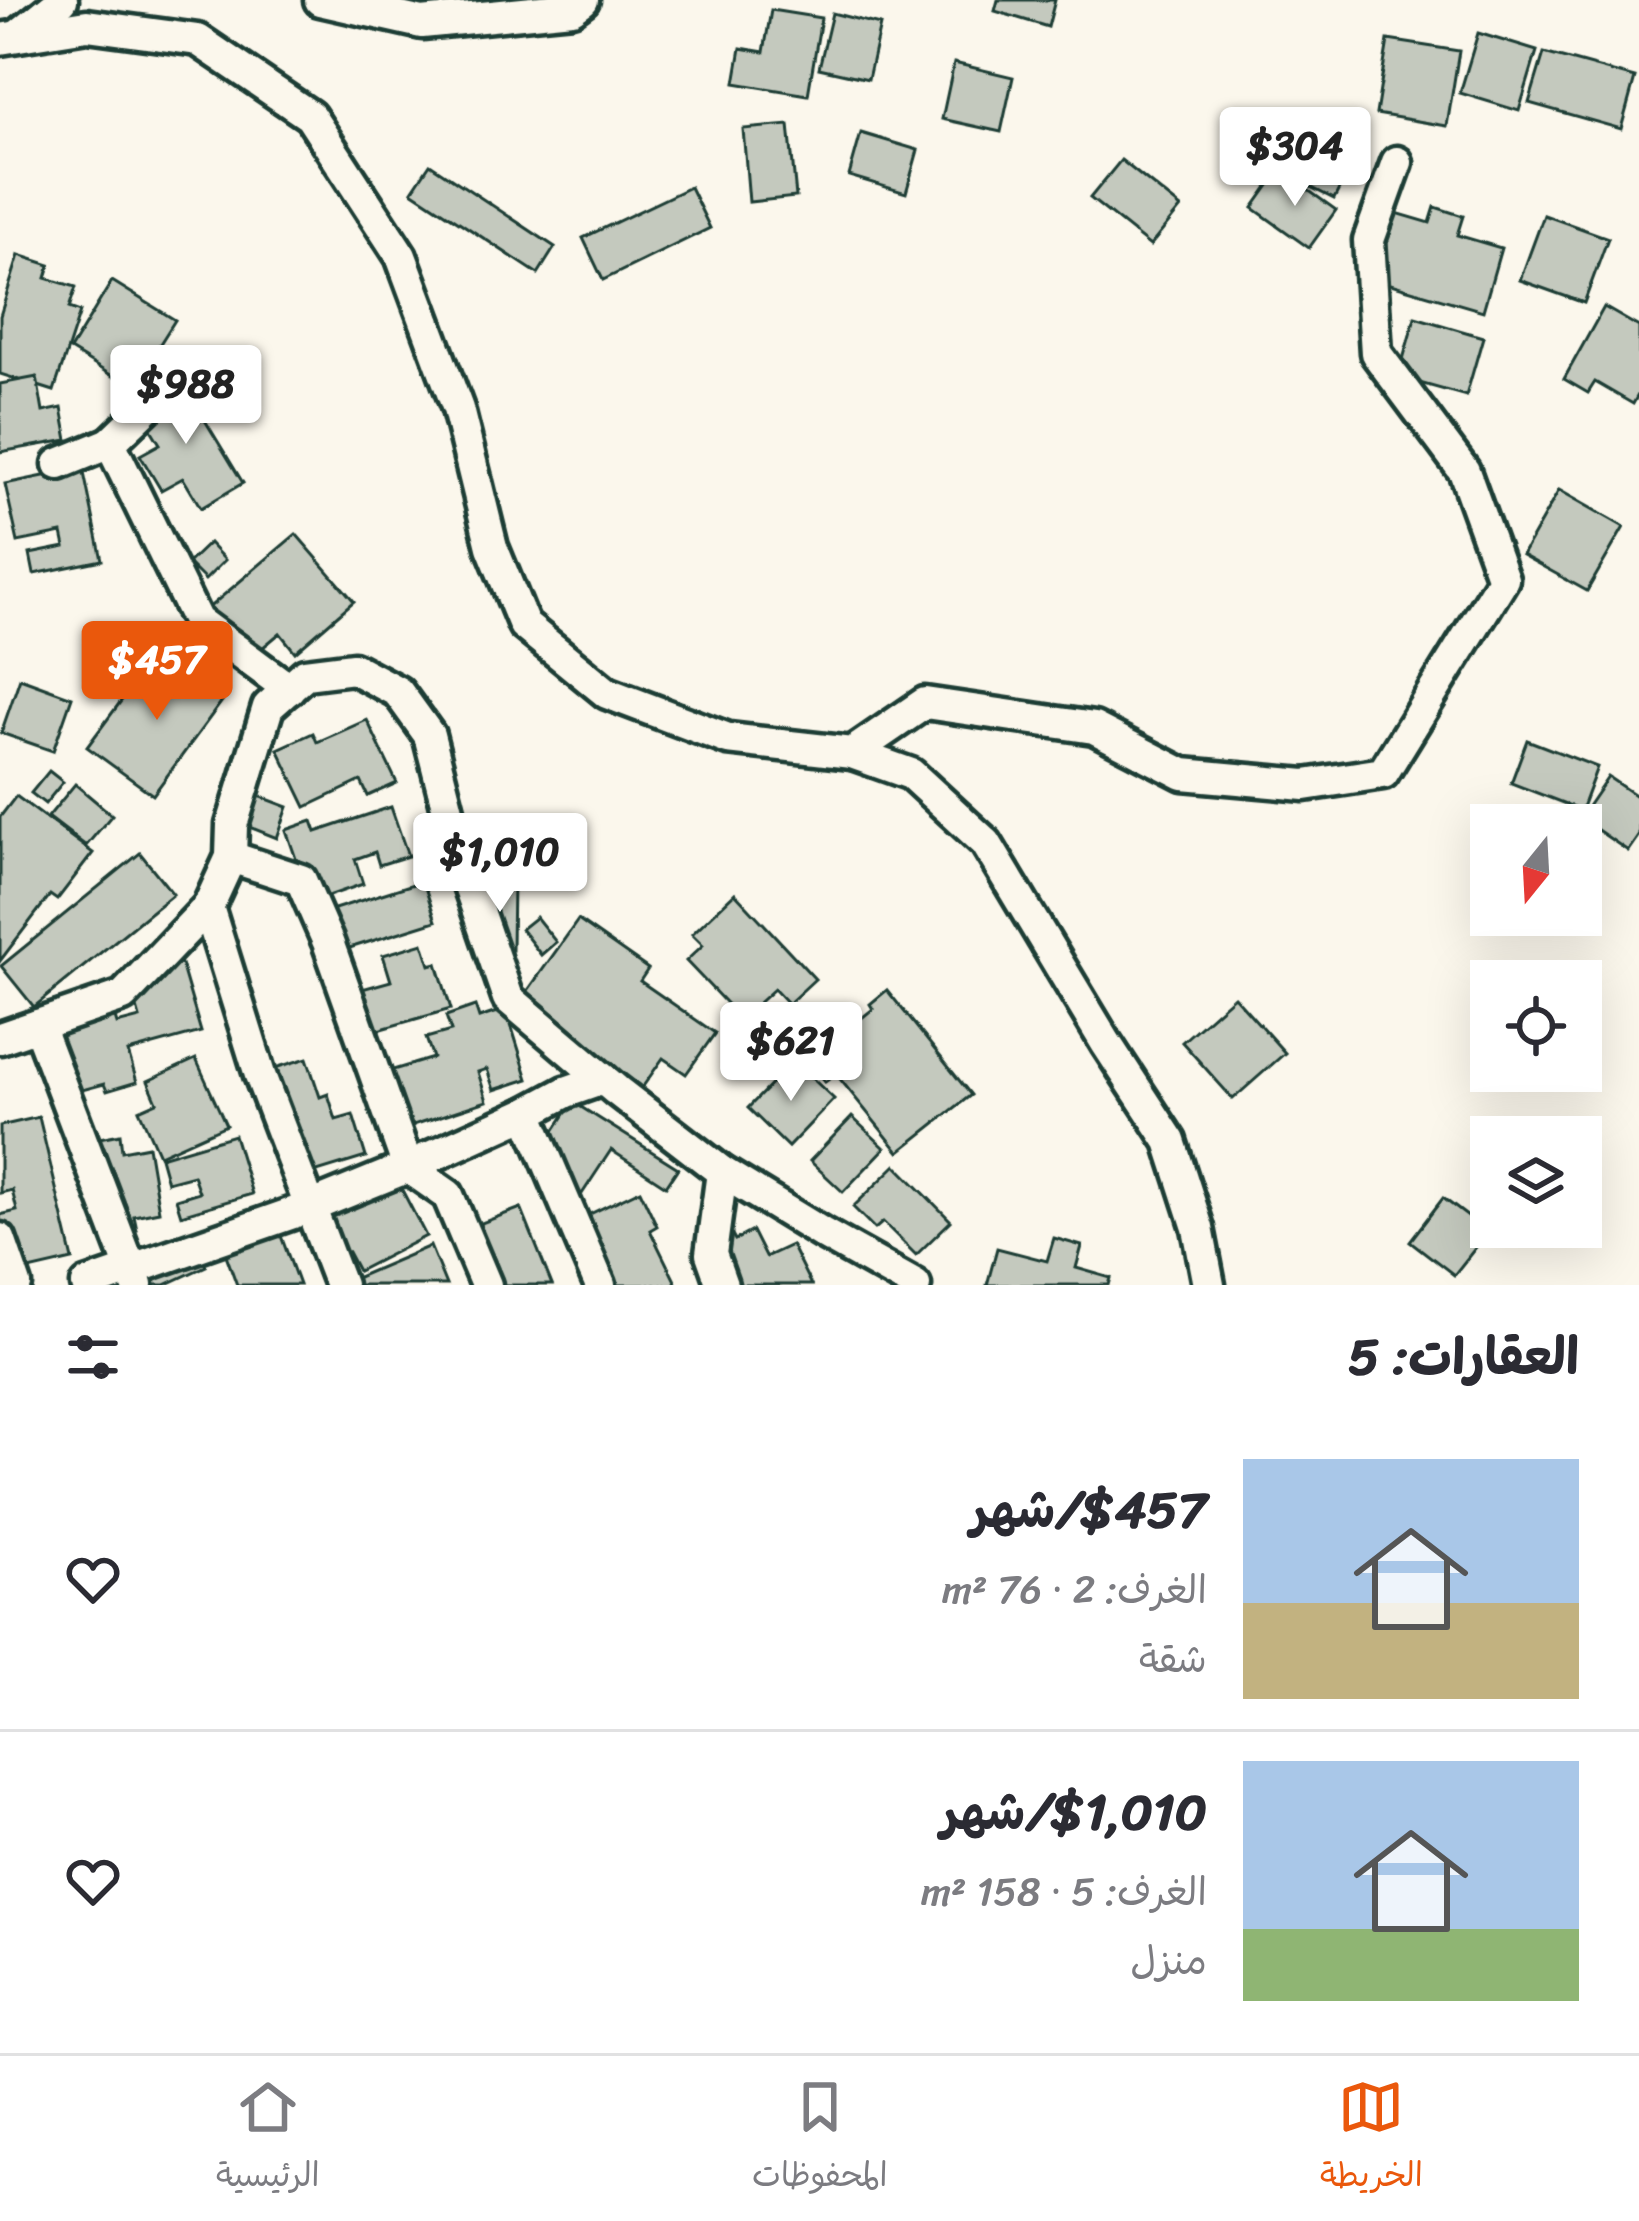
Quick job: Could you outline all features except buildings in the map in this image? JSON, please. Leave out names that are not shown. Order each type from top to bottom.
[{"type":"street","points":[[5,41],[62,0]]},
{"type":"street","points":[[320,0],[422,23],[572,8],[583,0]]},
{"type":"street","points":[[5,41],[87,25],[198,40],[310,116],[401,256],[458,409],[492,548],[524,625],[607,693],[728,739],[852,753],[911,774],[986,843],[1170,1141],[1198,1228],[1209,1285]]},
{"type":"street","points":[[852,753],[925,703],[1094,728],[1183,774],[1305,785],[1382,773],[1503,579],[1464,471],[1376,353],[1369,240],[1397,162]]},
{"type":"street","points":[[59,464],[110,442],[183,373]]},
{"type":"street","points":[[110,442],[197,621],[289,689]]},
{"type":"street","points":[[0,1038],[123,996],[208,907],[231,857],[232,825],[268,707],[305,674],[353,668],[398,692],[429,735],[462,865],[508,998],[722,1172],[898,1280]]},
{"type":"street","points":[[231,857],[301,880],[408,1167],[448,1195],[486,1285]]},
{"type":"street","points":[[208,907],[260,1075],[340,1285]]},
{"type":"street","points":[[38,1025],[134,1277]]},
{"type":"street","points":[[87,1285],[134,1277],[310,1207],[603,1079]]},
{"type":"street","points":[[527,1113],[600,1285]]},
{"type":"street","points":[[722,1172],[711,1254],[722,1285]]},
{"type":"street","points":[[0,1240],[16,1285]]}]
